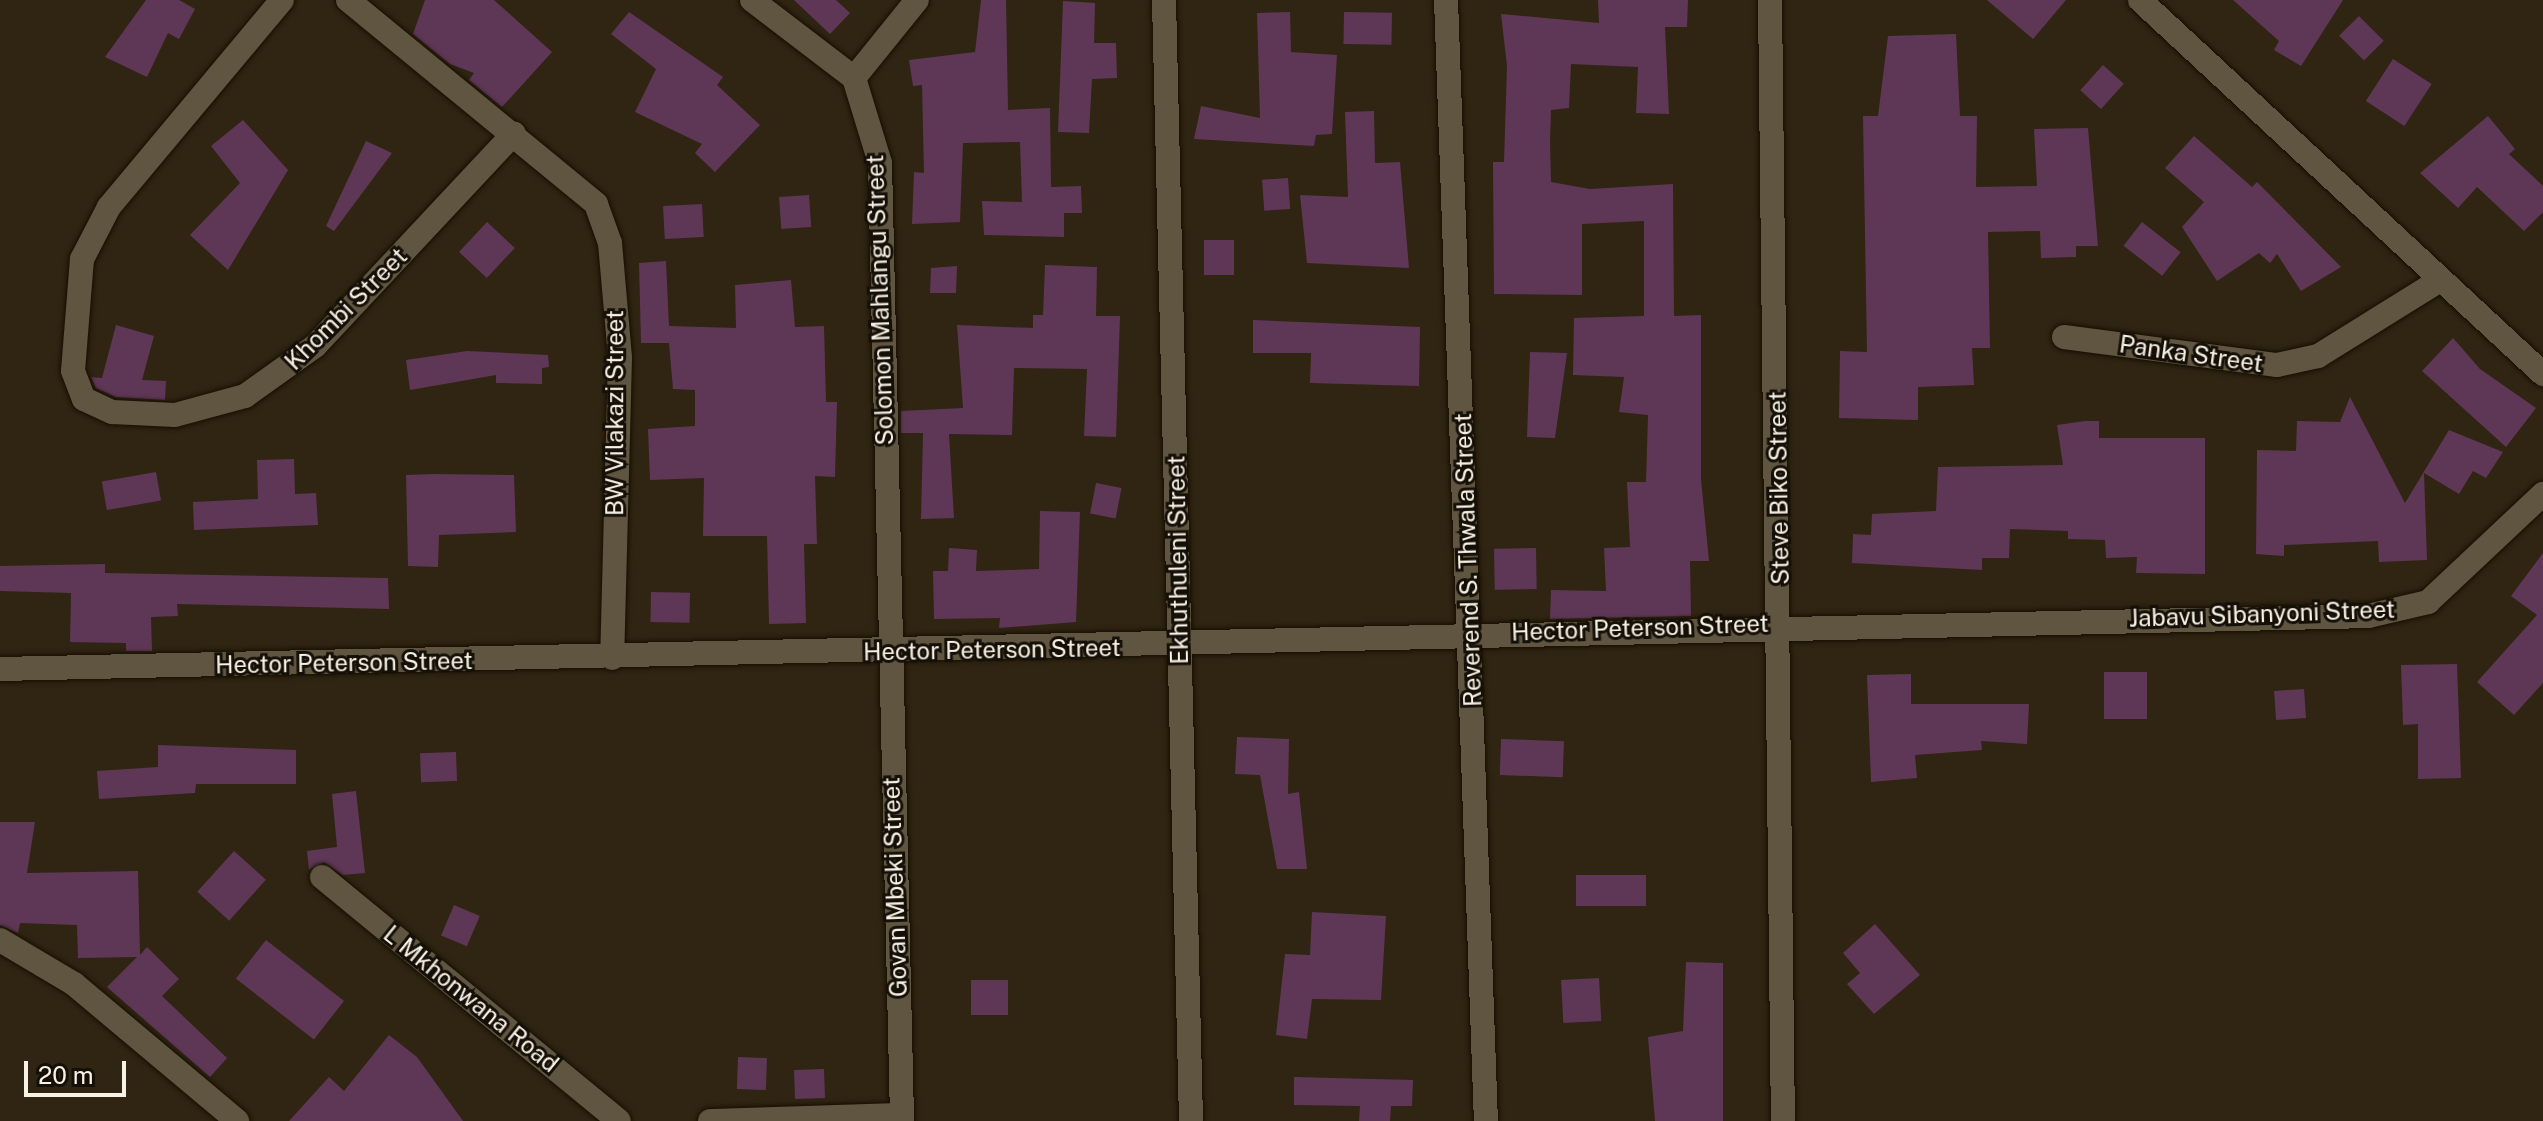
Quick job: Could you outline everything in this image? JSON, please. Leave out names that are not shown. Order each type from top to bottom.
[{"type":"street","name":"Khombi Street","points":[[282,0],[109,207],[82,259],[73,371],[84,399],[112,412],[175,415],[245,396],[315,346],[514,133]]},
{"type":"street","name":"BW Vilakazi Street","points":[[348,0],[514,133],[596,204],[610,243],[620,358],[612,658]]},
{"type":"street","points":[[752,0],[854,78],[917,0]]},
{"type":"street","name":"Ekhuthuleni Street","points":[[1164,0],[1191,1121]]},
{"type":"street","name":"Reverend S. Thwala Street","points":[[1446,0],[1486,1121]]},
{"type":"street","name":"Steve Biko Street","points":[[1770,0],[1782,624],[1783,1121]]},
{"type":"street","points":[[2140,0],[2543,374]]},
{"type":"street","name":"Solomon Mahlangu Street","points":[[854,78],[880,163],[888,654]]},
{"type":"street","name":"Panka Street","points":[[2064,337],[2277,365],[2318,356],[2440,280]]},
{"type":"street","name":"Jabavu Sibanyoni Street","points":[[1984,620],[2410,609],[2461,579],[2543,494]]},
{"type":"street","name":"Hector Peterson Street","points":[[0,669],[888,654],[1984,620]]},
{"type":"street","name":"Govan Mbeki Street","points":[[888,654],[902,1118]]},
{"type":"street","name":"L Mkhonwana Road","points":[[322,877],[619,1121]]},
{"type":"street","points":[[0,940],[74,984],[237,1121]]},
{"type":"street","points":[[710,1121],[902,1118]]},
{"type":"building","points":[[146,0],[179,0],[195,9],[179,39],[168,33],[147,77],[105,57]]},
{"type":"building","points":[[425,0],[494,0],[552,52],[502,107],[469,80],[474,73],[450,64],[413,34]]},
{"type":"building","points":[[794,0],[836,0],[850,13],[830,34]]},
{"type":"building","points":[[981,0],[1006,0],[1008,110],[1050,108],[1051,187],[1081,186],[1082,213],[1064,213],[1064,237],[984,235],[982,201],[1022,202],[1020,142],[963,143],[960,222],[912,224],[914,172],[924,173],[922,85],[913,86],[909,60],[975,52]]},
{"type":"building","points":[[1598,0],[1688,0],[1687,27],[1665,27],[1669,114],[1636,113],[1638,67],[1571,64],[1569,108],[1551,110],[1550,142],[1551,182],[1590,189],[1673,184],[1674,316],[1701,315],[1701,479],[1709,561],[1690,561],[1691,616],[1550,619],[1551,590],[1606,591],[1604,548],[1630,547],[1627,482],[1646,482],[1648,415],[1619,412],[1624,377],[1573,375],[1574,318],[1644,316],[1644,221],[1582,224],[1582,295],[1494,294],[1493,162],[1504,162],[1507,66],[1501,14],[1599,23]]},
{"type":"building","points":[[1987,0],[2066,0],[2033,39]]},
{"type":"building","points":[[2233,0],[2343,0],[2301,66],[2274,50],[2279,41]]},
{"type":"building","points":[[1063,1],[1095,3],[1094,43],[1116,43],[1117,78],[1092,79],[1089,133],[1058,132]]},
{"type":"building","points":[[629,12],[723,77],[717,85],[760,125],[715,172],[695,153],[702,144],[635,112],[656,69],[611,34]]},
{"type":"building","points":[[1290,12],[1291,52],[1337,55],[1332,134],[1316,135],[1314,146],[1194,139],[1201,106],[1260,118],[1257,13]]},
{"type":"building","points":[[1344,12],[1392,13],[1391,45],[1343,44]]},
{"type":"building","points":[[2359,16],[2384,41],[2364,61],[2339,36]]},
{"type":"building","points":[[1956,34],[1960,116],[1977,116],[1976,187],[2037,186],[2034,129],[2088,128],[2098,246],[2076,246],[2076,257],[2041,258],[2040,231],[1988,232],[1990,348],[1972,348],[1974,385],[1918,387],[1918,420],[1839,418],[1840,351],[1867,352],[1863,116],[1878,116],[1888,36]]},
{"type":"building","points":[[2393,59],[2432,84],[2404,126],[2366,101]]},
{"type":"building","points":[[2103,65],[2124,84],[2101,109],[2080,90]]},
{"type":"building","points":[[1374,111],[1375,163],[1400,162],[1409,268],[1307,263],[1300,195],[1348,197],[1345,112]]},
{"type":"building","points":[[2488,116],[2515,149],[2509,154],[2543,186],[2543,212],[2524,231],[2477,187],[2458,208],[2420,173]]},
{"type":"building","points":[[243,120],[288,170],[228,270],[190,235],[240,183],[211,146]]},
{"type":"building","points":[[2194,136],[2252,187],[2257,182],[2341,267],[2301,291],[2277,254],[2270,263],[2259,253],[2217,281],[2182,227],[2204,202],[2165,168]]},
{"type":"building","points":[[366,141],[392,153],[334,231],[326,226]]},
{"type":"building","points":[[1288,178],[1290,209],[1264,211],[1262,180]]},
{"type":"building","points":[[809,195],[811,227],[781,229],[779,197]]},
{"type":"building","points":[[702,204],[704,237],[665,239],[663,206]]},
{"type":"building","points":[[487,222],[515,248],[487,278],[459,252]]},
{"type":"building","points":[[2142,222],[2181,252],[2162,276],[2124,246]]},
{"type":"building","points":[[1204,240],[1234,240],[1234,275],[1204,275]]},
{"type":"building","points":[[666,261],[669,326],[736,328],[735,285],[791,280],[795,327],[824,326],[826,402],[837,402],[835,477],[815,476],[817,544],[804,544],[806,623],[769,624],[767,536],[703,536],[704,478],[650,480],[648,429],[695,426],[695,390],[673,389],[669,343],[641,343],[639,263]]},
{"type":"building","points":[[1045,265],[1097,267],[1096,316],[1120,316],[1116,437],[1084,436],[1087,369],[1014,368],[1012,435],[949,434],[954,518],[921,519],[923,433],[901,433],[901,411],[963,408],[957,325],[1033,328],[1033,315],[1043,315]]},
{"type":"building","points":[[957,266],[956,293],[930,293],[931,268]]},
{"type":"building","points":[[1253,320],[1420,327],[1419,386],[1310,383],[1311,353],[1253,353]]},
{"type":"building","points":[[116,325],[154,336],[142,380],[166,381],[165,400],[116,397],[96,388],[91,377],[102,378]]},
{"type":"building","points":[[2453,338],[2480,369],[2536,408],[2506,447],[2422,371]]},
{"type":"building","points":[[467,351],[548,355],[549,367],[542,368],[542,384],[496,383],[496,375],[410,390],[406,360]]},
{"type":"building","points":[[1530,352],[1567,353],[1555,438],[1527,437]]},
{"type":"building","points":[[2350,397],[2405,503],[2449,430],[2503,452],[2486,478],[2473,471],[2459,494],[2424,473],[2427,560],[2379,562],[2378,541],[2284,545],[2284,556],[2256,554],[2257,450],[2296,451],[2297,421],[2340,422]]},
{"type":"building","points":[[2099,421],[2099,438],[2205,438],[2205,574],[2136,573],[2137,557],[2106,558],[2105,540],[2068,539],[2068,531],[2010,529],[2009,558],[1982,558],[1982,570],[1852,563],[1853,534],[1871,535],[1872,514],[1936,511],[1938,467],[2063,465],[2057,425]]},
{"type":"building","points":[[294,459],[295,494],[316,493],[318,525],[194,530],[193,502],[258,499],[257,460]]},
{"type":"building","points":[[156,472],[161,501],[107,510],[102,482]]},
{"type":"building","points":[[406,475],[514,475],[516,532],[439,535],[438,567],[408,566]]},
{"type":"building","points":[[1096,483],[1122,488],[1116,518],[1090,513]]},
{"type":"building","points":[[1040,511],[1080,512],[1076,622],[999,628],[1000,618],[934,619],[933,571],[948,571],[949,548],[977,550],[976,571],[1039,569]]},
{"type":"building","points":[[1536,548],[1537,589],[1495,590],[1494,549]]},
{"type":"building","points":[[2543,553],[2543,683],[2514,715],[2477,682],[2537,615],[2511,596]]},
{"type":"building","points":[[105,564],[105,573],[388,578],[389,609],[177,604],[178,616],[151,617],[152,651],[126,651],[126,643],[70,642],[71,593],[0,591],[0,566]]},
{"type":"building","points":[[651,592],[690,593],[689,623],[650,622]]},
{"type":"building","points":[[2457,664],[2461,778],[2418,779],[2418,724],[2403,725],[2401,665]]},
{"type":"building","points":[[2104,672],[2147,672],[2147,719],[2104,719]]},
{"type":"building","points":[[1911,674],[1911,704],[2029,704],[2027,744],[1981,741],[1982,750],[1915,755],[1917,778],[1871,782],[1867,675]]},
{"type":"building","points":[[2304,689],[2306,718],[2276,720],[2274,691]]},
{"type":"building","points":[[1237,737],[1289,739],[1288,794],[1299,792],[1307,869],[1277,869],[1260,775],[1235,774]]},
{"type":"building","points":[[1501,739],[1564,741],[1563,777],[1500,775]]},
{"type":"building","points":[[158,745],[296,750],[296,784],[196,784],[195,793],[99,799],[97,771],[158,767]]},
{"type":"building","points":[[456,752],[457,781],[421,782],[420,753]]},
{"type":"building","points":[[356,791],[365,873],[343,875],[324,862],[309,870],[307,851],[337,847],[332,794]]},
{"type":"building","points":[[0,822],[35,822],[27,873],[138,871],[140,955],[147,947],[179,979],[162,996],[227,1058],[210,1077],[107,987],[137,957],[78,958],[77,925],[20,923],[18,933],[0,925]]},
{"type":"building","points":[[234,851],[266,880],[229,921],[197,892]]},
{"type":"building","points":[[1576,875],[1646,875],[1646,906],[1576,906]]},
{"type":"building","points":[[454,905],[480,916],[467,946],[441,935]]},
{"type":"building","points":[[1312,912],[1386,916],[1381,1000],[1312,999],[1307,1039],[1276,1035],[1285,954],[1310,955]]},
{"type":"building","points":[[1875,924],[1920,975],[1874,1014],[1847,984],[1860,973],[1843,953]]},
{"type":"building","points":[[266,940],[344,1001],[314,1040],[236,979]]},
{"type":"building","points":[[1686,962],[1723,963],[1723,1121],[1655,1121],[1648,1037],[1683,1031]]},
{"type":"building","points":[[1599,978],[1601,1021],[1563,1023],[1561,980]]},
{"type":"building","points":[[971,980],[1008,980],[1008,1015],[971,1015]]},
{"type":"building","points":[[389,1035],[417,1057],[463,1121],[289,1121],[329,1077],[344,1091]]},
{"type":"building","points":[[738,1057],[767,1058],[766,1090],[737,1089]]},
{"type":"building","points":[[824,1069],[825,1098],[795,1099],[794,1070]]},
{"type":"building","points":[[1294,1077],[1413,1080],[1412,1106],[1391,1106],[1390,1121],[1359,1121],[1360,1106],[1294,1105]]}]
